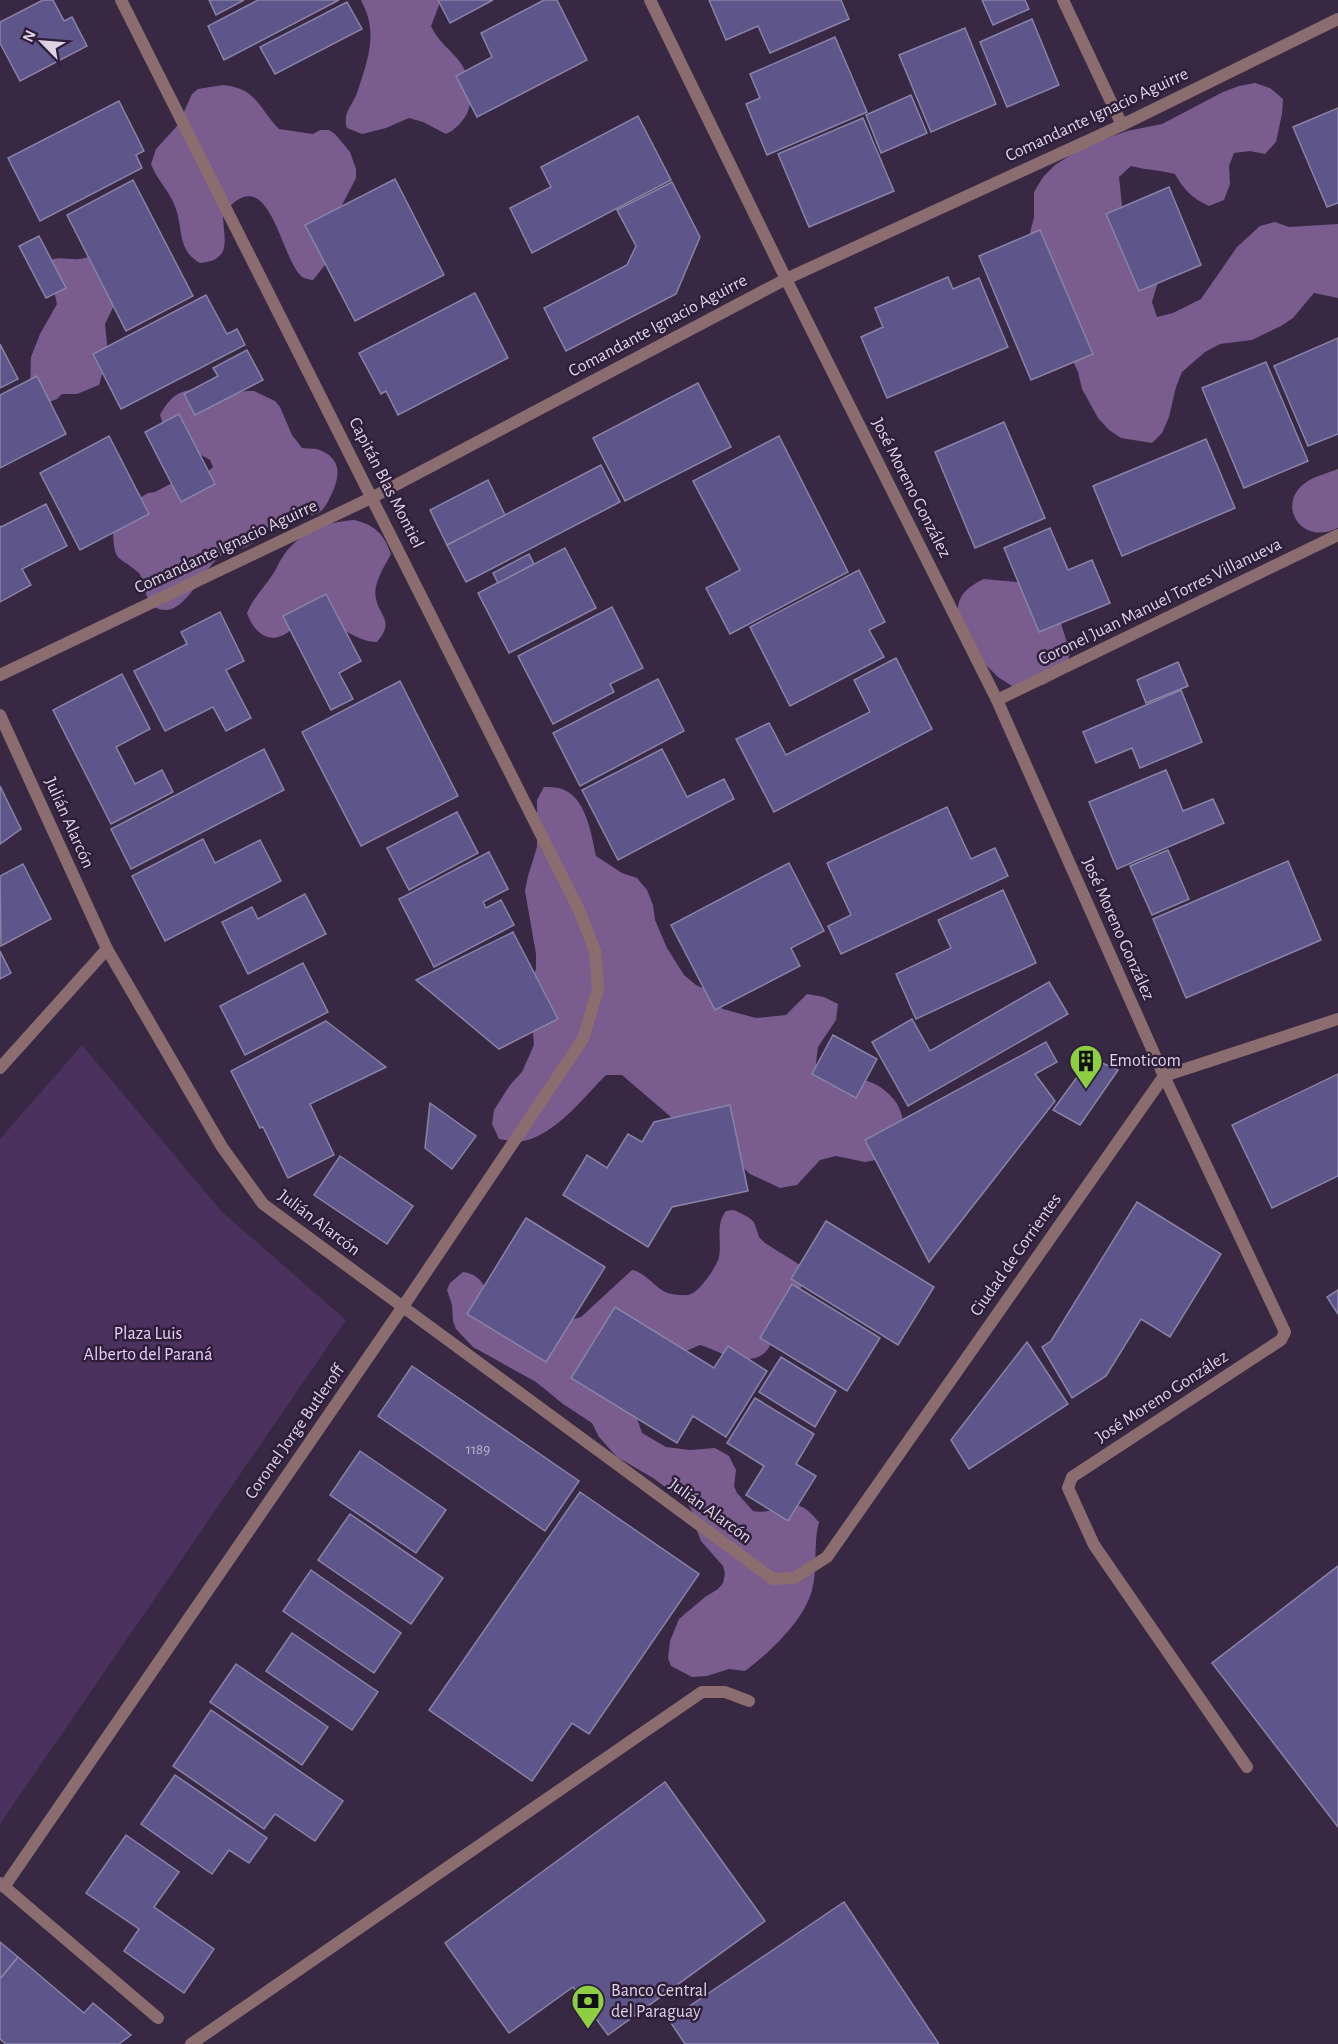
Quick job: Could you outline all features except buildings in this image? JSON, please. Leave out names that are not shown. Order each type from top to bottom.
[{"type":"street","name":"Capitán Blas Montiel","points":[[121,0],[579,910],[595,951],[598,989]]},
{"type":"street","name":"José Moreno González","points":[[650,0],[786,279],[997,700],[1164,1076],[1285,1332],[1281,1340],[1072,1477],[1068,1488],[1094,1545],[1247,1767]]},
{"type":"street","points":[[1063,0],[1122,125]]},
{"type":"street","name":"Comandante Ignacio Aguirre","points":[[0,675],[373,497],[786,279],[1122,125],[1338,19]]},
{"type":"street","name":"Coronel Juan Manuel Torres Villanueva","points":[[997,700],[1338,535]]},
{"type":"street","name":"Julián Alarcón","points":[[0,715],[106,949],[222,1147],[263,1204],[773,1579]]},
{"type":"street","points":[[0,1068],[106,949]]},
{"type":"street","name":"Coronel Jorge Butleroff","points":[[2,1885],[402,1308],[584,1039],[598,989]]},
{"type":"street","points":[[1164,1076],[1338,1019]]},
{"type":"street","name":"Ciudad de Corrientes","points":[[773,1579],[794,1578],[826,1557],[1164,1076]]},
{"type":"street","points":[[191,2044],[702,1692],[725,1692],[749,1701]]},
{"type":"street","points":[[2,1885],[158,2018]]},
{"type":"green space","name":"Plaza Luis Alberto del Paraná","points":[[82,1045],[222,1212],[346,1320],[0,1824],[0,1139]]},
{"type":"shaded area","points":[[361,0],[441,0],[431,26],[464,68],[471,95],[466,115],[453,130],[446,134],[423,122],[409,118],[386,128],[362,134],[347,128],[347,112],[358,90],[370,48],[368,19]]},
{"type":"shaded area","points":[[1255,83],[1270,88],[1283,99],[1276,142],[1265,154],[1250,151],[1234,153],[1229,166],[1230,184],[1224,200],[1209,206],[1193,197],[1175,174],[1131,166],[1119,177],[1124,225],[1160,275],[1152,302],[1157,317],[1173,313],[1201,299],[1237,247],[1260,226],[1275,222],[1289,227],[1338,224],[1338,298],[1314,293],[1293,318],[1281,326],[1252,340],[1220,344],[1205,352],[1182,372],[1162,433],[1152,443],[1121,438],[1109,430],[1098,418],[1082,389],[1078,372],[1058,329],[1031,250],[1030,233],[1034,217],[1034,192],[1043,177],[1055,165],[1083,147],[1127,131],[1162,124],[1223,92]]},
{"type":"shaded area","points":[[223,85],[243,90],[250,95],[279,129],[313,134],[320,130],[329,130],[350,152],[356,169],[356,178],[341,207],[329,260],[313,280],[301,276],[293,265],[271,215],[262,203],[252,197],[239,199],[223,214],[225,239],[222,252],[218,257],[200,263],[187,251],[174,204],[151,164],[156,149],[178,125],[192,94],[198,89]]},
{"type":"shaded area","points":[[90,256],[123,287],[105,324],[108,354],[99,385],[77,394],[62,394],[49,402],[30,390],[31,357],[40,334],[57,304],[48,266],[53,259],[80,259]]},
{"type":"shaded area","points":[[189,390],[215,396],[254,391],[275,401],[292,435],[302,448],[316,449],[327,454],[335,462],[338,473],[328,502],[319,513],[280,524],[262,534],[248,546],[230,550],[211,565],[180,604],[168,610],[161,610],[155,607],[148,598],[140,574],[116,554],[113,530],[133,502],[170,484],[187,484],[201,478],[213,467],[210,460],[165,430],[160,415],[172,399],[179,393]]},
{"type":"shaded area","points":[[1338,469],[1338,528],[1324,532],[1312,532],[1296,520],[1293,500],[1298,490],[1308,481]]},
{"type":"shaded area","points":[[354,520],[378,531],[391,554],[380,575],[375,593],[386,624],[377,642],[362,639],[334,623],[322,621],[301,623],[287,633],[272,638],[256,630],[247,613],[288,549],[313,530],[333,523]]},
{"type":"shaded area","points":[[984,579],[1016,582],[1031,580],[1038,599],[1061,623],[1070,653],[1066,667],[1056,678],[1043,685],[1012,686],[998,677],[963,645],[958,615],[960,599],[973,585]]},
{"type":"shaded area","points":[[544,787],[559,788],[575,798],[586,816],[596,856],[622,873],[637,878],[647,890],[653,905],[655,920],[667,948],[684,975],[696,985],[709,991],[710,999],[723,1009],[756,1018],[786,1015],[807,994],[824,997],[838,1004],[836,1020],[818,1047],[816,1063],[821,1078],[871,1082],[894,1099],[899,1107],[903,1125],[901,1134],[881,1159],[865,1162],[836,1156],[820,1160],[797,1185],[780,1188],[750,1174],[726,1153],[671,1117],[622,1075],[606,1075],[572,1111],[542,1134],[523,1141],[499,1139],[492,1124],[494,1110],[510,1085],[522,1072],[534,1045],[530,998],[531,982],[536,969],[536,954],[525,891],[537,847],[537,800]]},
{"type":"shaded area","points":[[734,1210],[754,1222],[759,1237],[800,1265],[802,1271],[803,1283],[781,1313],[771,1344],[764,1354],[750,1359],[735,1358],[700,1345],[686,1351],[631,1401],[642,1433],[666,1447],[690,1450],[715,1448],[729,1456],[736,1470],[734,1486],[737,1493],[753,1511],[766,1511],[795,1505],[811,1513],[819,1522],[815,1573],[808,1602],[794,1625],[754,1664],[745,1671],[729,1669],[707,1676],[692,1677],[671,1666],[668,1658],[670,1641],[679,1619],[718,1589],[723,1583],[725,1574],[723,1566],[701,1541],[688,1504],[653,1478],[617,1457],[599,1437],[592,1423],[563,1404],[536,1382],[473,1347],[456,1329],[447,1290],[450,1283],[463,1272],[471,1274],[477,1277],[485,1287],[495,1314],[564,1322],[581,1317],[632,1270],[643,1275],[667,1293],[689,1295],[708,1278],[715,1266],[720,1251],[720,1227],[723,1216],[726,1211]]},
{"type":"place","name":"Emoticom","points":[[1086,1090]]},
{"type":"place","name":"Banco Central del Paraguay","points":[[588,2030]]}]
